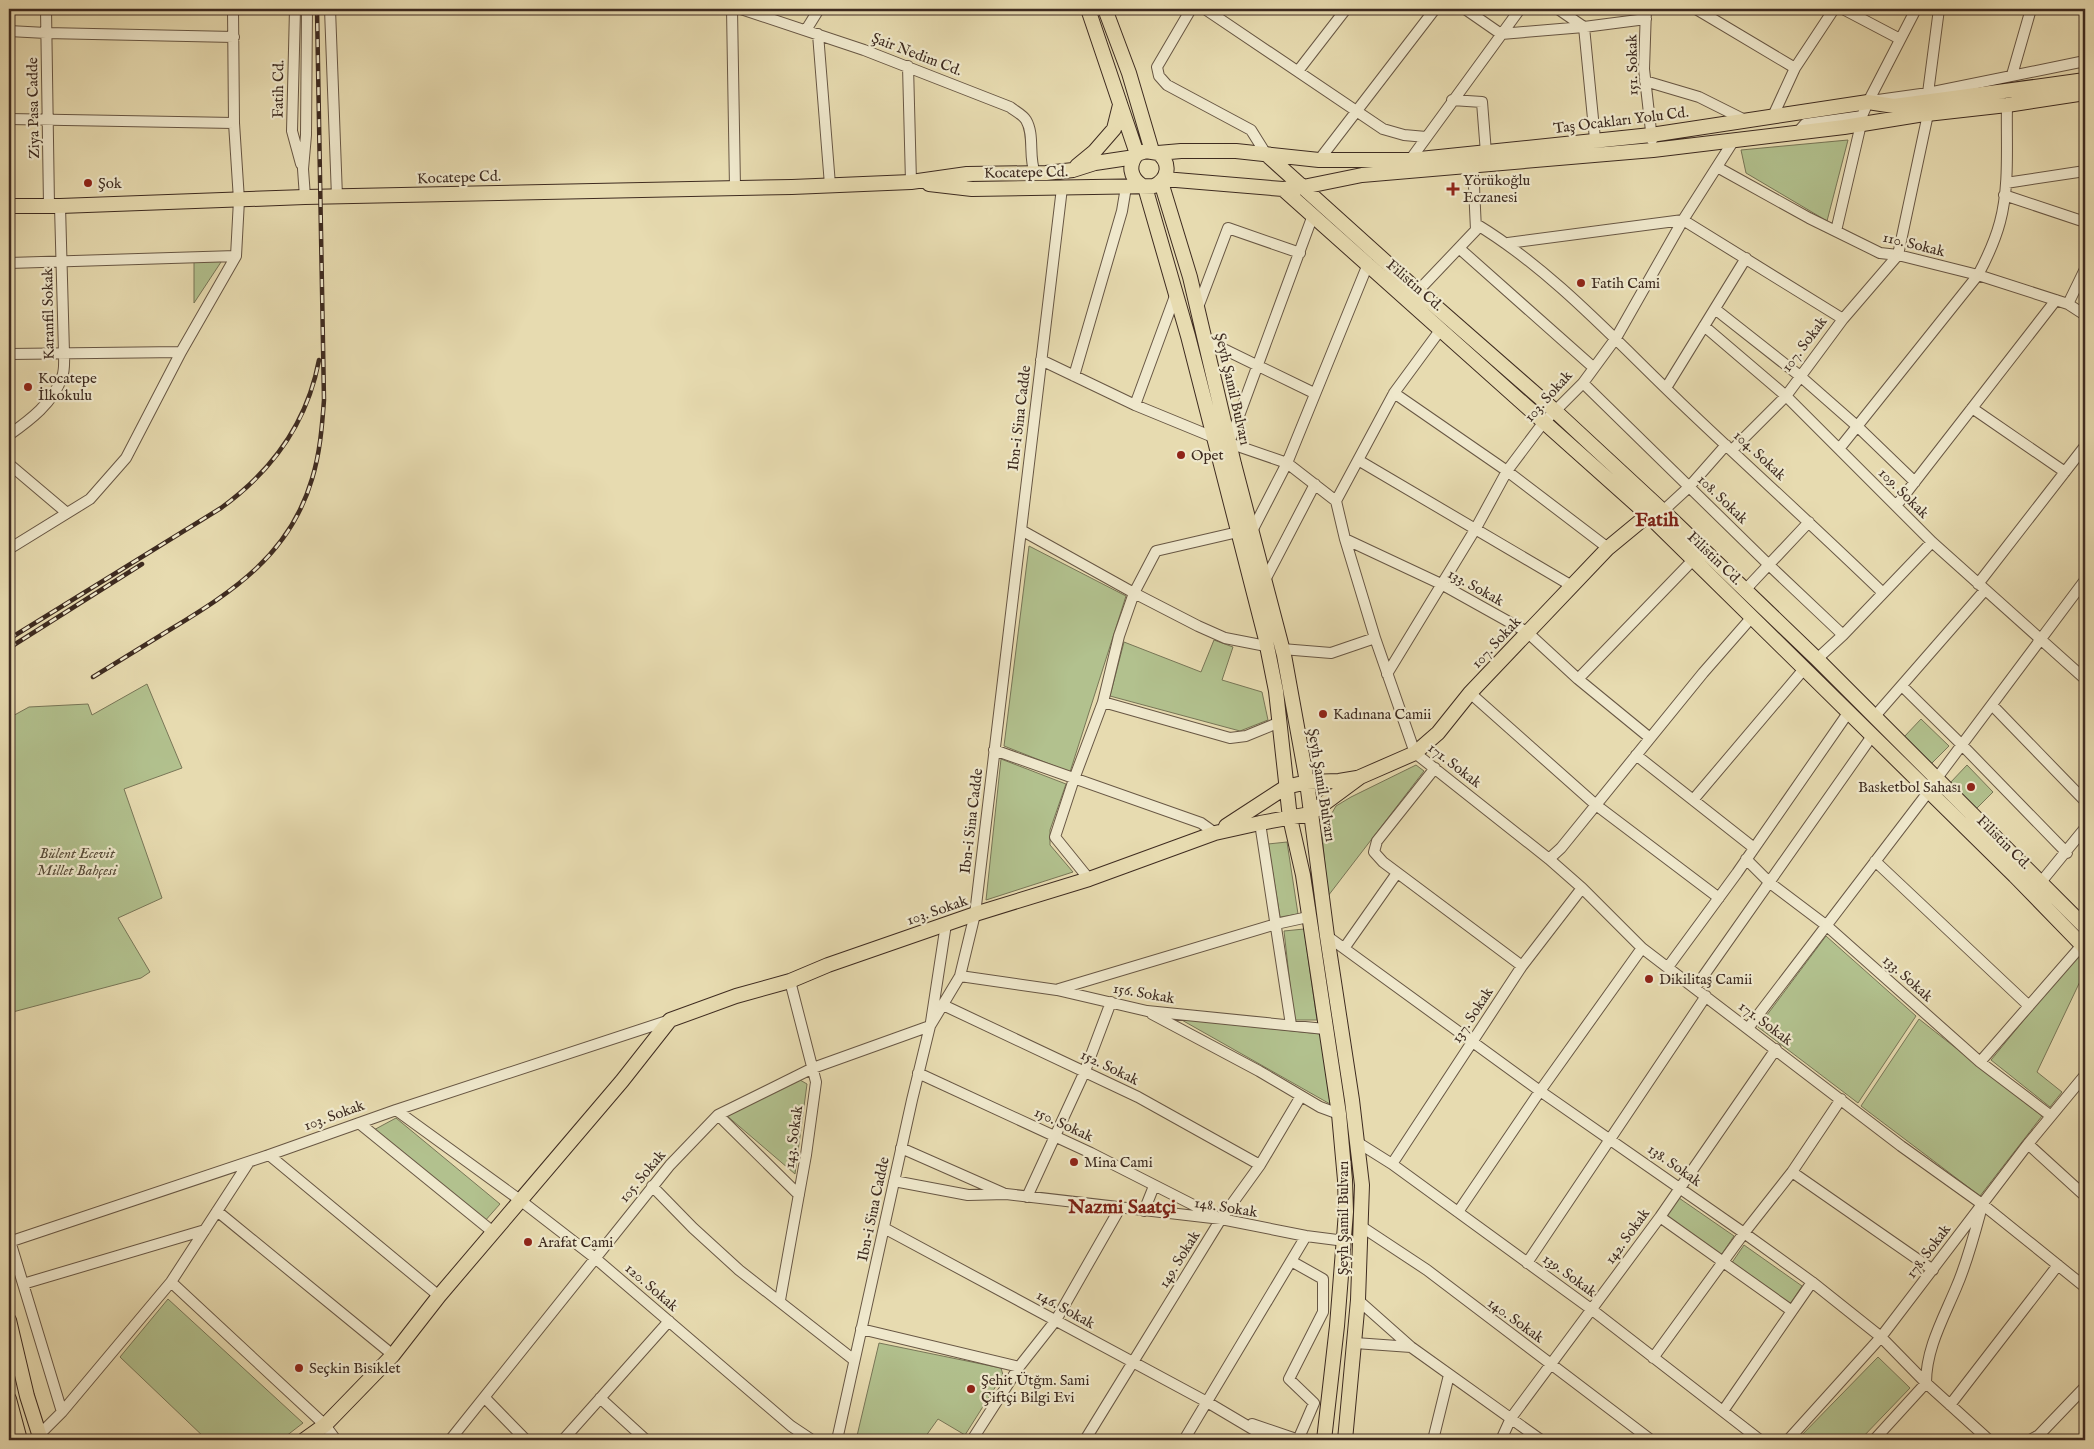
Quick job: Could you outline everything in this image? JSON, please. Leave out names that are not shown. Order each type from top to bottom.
[{"type":"main road","name":"Şeyh Şamil Bulvarı","points":[[1088,9],[1136,156],[1131,172],[1143,186],[1188,336],[1276,691],[1290,818],[1303,875],[1339,1114],[1345,1180],[1345,1241],[1335,1353],[1324,1440]]},
{"type":"main road","name":"Şeyh Şamil Bulvarı","points":[[1105,9],[1129,73],[1155,152],[1166,162],[1166,174],[1162,181],[1190,277],[1229,442],[1282,649],[1307,782],[1327,936],[1358,1142],[1362,1185],[1362,1227],[1355,1344],[1344,1440]]},
{"type":"main road","name":"Taş Ocakları Yolu Cd.","points":[[1155,152],[1236,151],[1318,160],[1410,160],[1486,154],[1651,135],[1868,102],[1894,106],[2085,80]]},
{"type":"main road","name":"Taş Ocakları Yolu Cd.","points":[[1162,181],[1283,189],[1303,187],[1362,175],[1653,150],[2007,105],[2085,93]]},
{"type":"main road","points":[[1073,170],[1094,152],[1114,128],[1120,105]]},
{"type":"main road","points":[[1136,156],[1146,151],[1155,152]]},
{"type":"main road","name":"Filistin Cd.","points":[[1266,154],[1554,410],[1663,511],[1875,716],[2085,927]]},
{"type":"main road","name":"Kocatepe Cd.","points":[[9,206],[305,197],[830,186],[911,182],[967,174],[1035,173],[1073,170],[1095,163],[1136,156]]},
{"type":"main road","points":[[1143,186],[1154,186],[1162,181]]},
{"type":"main road","name":"Kocatepe Cd.","points":[[911,182],[972,189],[1143,186]]},
{"type":"main road","name":"Filistin Cd.","points":[[1283,189],[1648,515],[1848,713],[1929,790],[2084,947]]},
{"type":"main road","points":[[1648,515],[1663,511]]},
{"type":"main road","name":"107. Sokak","points":[[1360,777],[1415,753],[1438,733],[1470,693],[1527,632],[1608,548],[1648,515]]},
{"type":"main road","points":[[1310,814],[1360,777]]},
{"type":"main road","name":"103. Sokak","points":[[1215,833],[1286,786],[1360,777]]},
{"type":"main road","name":"103. Sokak","points":[[670,1020],[736,996],[790,981],[975,914],[1089,880],[1215,833],[1310,814]]},
{"type":"main road","points":[[304,1440],[325,1425],[393,1354],[493,1232],[622,1081],[670,1020]]},
{"type":"main road","points":[[9,1320],[27,1396],[40,1437]]},
{"type":"main road","points":[[9,1399],[20,1440]]},
{"type":"street","name":"Ziya Pasa Cadde","points":[[46,9],[49,119],[55,206],[62,260]]},
{"type":"street","points":[[9,549],[90,499],[126,458],[181,352],[236,256],[239,200],[234,123],[233,9]]},
{"type":"street","name":"Fatih Cd.","points":[[295,9],[292,131],[303,169]]},
{"type":"street","name":"Fatih Cd.","points":[[305,197],[303,169],[306,135],[307,9]]},
{"type":"street","points":[[330,9],[337,197]]},
{"type":"street","points":[[732,9],[735,188]]},
{"type":"street","name":"Şair Nedim Cd.","points":[[741,9],[908,66],[1010,107],[1026,119],[1029,128],[1031,164],[1035,173]]},
{"type":"street","points":[[806,30],[819,9]]},
{"type":"street","points":[[1110,23],[1115,9]]},
{"type":"street","points":[[1191,9],[1157,67],[1159,76],[1167,86],[1184,96],[1214,109],[1251,130],[1266,154]]},
{"type":"street","points":[[1205,9],[1357,112],[1390,131],[1426,138]]},
{"type":"street","points":[[1298,71],[1346,9]]},
{"type":"street","points":[[1318,160],[1435,9]]},
{"type":"street","points":[[1465,9],[1501,34],[1584,27],[1646,14]]},
{"type":"street","points":[[1410,160],[1520,9]]},
{"type":"street","points":[[1558,9],[1584,27],[1595,140]]},
{"type":"street","points":[[1696,9],[1795,68]]},
{"type":"street","points":[[1773,116],[1795,68],[1834,9]]},
{"type":"street","points":[[1843,9],[1900,39]]},
{"type":"street","points":[[1798,132],[1806,124],[1862,116],[1916,9]]},
{"type":"street","points":[[1928,93],[1939,9]]},
{"type":"street","points":[[2012,75],[2031,9]]},
{"type":"street","name":"151. Sokak","points":[[1646,14],[1645,81],[1653,150]]},
{"type":"street","points":[[9,30],[46,33],[234,37]]},
{"type":"street","points":[[818,34],[830,186]]},
{"type":"street","points":[[1868,102],[1928,93],[2085,61]]},
{"type":"street","points":[[908,66],[911,182]]},
{"type":"street","points":[[1645,81],[1699,96],[1745,120]]},
{"type":"street","points":[[1452,100],[1482,102],[1486,154]]},
{"type":"street","points":[[1840,450],[1978,275],[1991,251],[1997,232],[2006,183],[2007,105]]},
{"type":"street","points":[[1898,255],[1928,114]]},
{"type":"street","points":[[9,119],[234,123]]},
{"type":"street","points":[[1836,231],[1861,124]]},
{"type":"street","name":"103. Sokak","points":[[1387,674],[1476,528],[1507,471],[1554,410],[1583,383],[1616,338],[1684,220],[1734,140]]},
{"type":"street","points":[[1418,291],[1476,230],[1473,165]]},
{"type":"street","name":"110. Sokak","points":[[1717,167],[1880,253],[1898,255],[1978,275],[2068,304],[2085,315]]},
{"type":"street","points":[[2006,183],[2085,171]]},
{"type":"street","points":[[1074,376],[1122,211],[1126,187]]},
{"type":"street","name":"Ibn-i Sina Cadde","points":[[838,1440],[901,1148],[930,1026],[960,976],[975,914],[1062,188]]},
{"type":"street","points":[[2004,195],[2085,222]]},
{"type":"street","points":[[1313,215],[1229,442],[1287,463],[1336,501],[1345,539],[1375,638],[1415,753]]},
{"type":"street","points":[[1508,244],[1684,220],[1843,319]]},
{"type":"street","name":"104. Sokak","points":[[1476,224],[1508,244],[1616,338],[1666,388],[1884,593]]},
{"type":"street","points":[[1197,310],[1228,228],[1300,253]]},
{"type":"street","points":[[1460,249],[1594,368]]},
{"type":"street","name":"107. Sokak","points":[[1663,511],[1729,447],[1786,396],[1843,319],[1898,255]]},
{"type":"street","points":[[9,263],[236,256]]},
{"type":"street","points":[[1666,388],[1746,258]]},
{"type":"street","name":"Karanfil Sokak","points":[[9,435],[28,421],[47,403],[63,376],[62,260]]},
{"type":"street","points":[[1252,531],[1287,463],[1368,264]]},
{"type":"street","points":[[2068,304],[2085,268]]},
{"type":"street","points":[[1135,405],[1175,296]]},
{"type":"street","points":[[1896,506],[2056,300]]},
{"type":"street","points":[[1715,309],[1800,376],[1858,427],[1915,482]]},
{"type":"street","name":"109. Sokak","points":[[1704,326],[1786,396],[1932,542],[2085,678]]},
{"type":"street","points":[[1336,501],[1394,393],[1441,329]]},
{"type":"street","points":[[1205,340],[1314,393]]},
{"type":"street","points":[[9,354],[181,352]]},
{"type":"street","points":[[1041,360],[1135,405],[1213,437]]},
{"type":"street","name":"108. Sokak","points":[[1583,383],[1843,635]]},
{"type":"street","points":[[1394,393],[1507,471],[1608,548]]},
{"type":"street","points":[[1972,408],[2065,472]]},
{"type":"street","points":[[1875,716],[1902,686],[1981,587],[2065,472],[2082,457],[2085,446]]},
{"type":"street","points":[[1358,460],[1572,586]]},
{"type":"street","points":[[9,464],[66,513]]},
{"type":"street","points":[[1265,580],[1315,484]]},
{"type":"street","points":[[1746,590],[1809,522]]},
{"type":"street","points":[[1020,530],[1134,593],[1225,638],[1266,646]]},
{"type":"street","points":[[1089,880],[1056,837],[1074,779],[1103,702],[1119,636],[1134,593],[1156,551],[1238,532]]},
{"type":"street","name":"133. Sokak","points":[[1345,539],[1441,584],[1527,632],[1578,679],[1650,738]]},
{"type":"street","points":[[1817,659],[1843,635],[1932,542]]},
{"type":"street","points":[[1578,679],[1693,560]]},
{"type":"street","points":[[1937,778],[2085,580]]},
{"type":"street","points":[[1549,860],[1752,616]]},
{"type":"street","points":[[1282,649],[1331,652],[1375,638]]},
{"type":"street","points":[[1693,800],[1804,669]]},
{"type":"street","points":[[1902,686],[1962,744],[2067,853]]},
{"type":"street","points":[[1470,693],[1596,805],[1719,898]]},
{"type":"street","points":[[1103,702],[1230,738],[1246,736],[1280,722]]},
{"type":"street","points":[[1992,705],[2085,801]]},
{"type":"street","points":[[1668,967],[1719,898],[1848,713]]},
{"type":"street","points":[[1696,988],[1872,736]]},
{"type":"street","points":[[994,750],[1201,823],[1215,833]]},
{"type":"street","name":"171. Sokak","points":[[1415,753],[1582,888],[1642,948],[1749,1027],[1901,1146],[1982,1204],[2085,1286]]},
{"type":"street","points":[[1636,755],[1754,848]]},
{"type":"street","points":[[1435,768],[1377,841],[1374,852],[1383,862],[1522,966]]},
{"type":"street","points":[[1749,1027],[1929,790]]},
{"type":"street","points":[[1260,823],[1291,1025]]},
{"type":"street","points":[[2041,882],[2067,853],[2085,828]]},
{"type":"street","name":"133. Sokak","points":[[1746,859],[1770,883],[1827,926],[1980,1062],[2051,1116]]},
{"type":"street","points":[[1875,861],[2029,1006]]},
{"type":"street","points":[[1344,947],[1398,873]]},
{"type":"street","name":"137. Sokak","points":[[1392,1164],[1522,966],[1582,888]]},
{"type":"street","points":[[1057,990],[1276,924],[1308,917]]},
{"type":"street","points":[[930,1026],[946,924]]},
{"type":"street","name":"138. Sokak","points":[[1327,936],[1540,1091],[1812,1282],[1881,1337],[1926,1383],[1989,1440]]},
{"type":"street","points":[[1980,1062],[2084,947]]},
{"type":"street","points":[[1458,1212],[1540,1091],[1642,948]]},
{"type":"street","name":"156. Sokak","points":[[960,976],[1057,990],[1147,1011],[1325,1028]]},
{"type":"street","name":"143. Sokak","points":[[780,1300],[816,1082],[790,981]]},
{"type":"street","points":[[1527,1263],[1706,996]]},
{"type":"street","points":[[1027,1197],[1085,1071],[1110,1002]]},
{"type":"street","name":"152. Sokak","points":[[943,1005],[1138,1097],[1260,1165]]},
{"type":"street","points":[[1147,1011],[1320,1107],[1339,1114]]},
{"type":"street","name":"103. Sokak","points":[[9,1242],[249,1162],[396,1110],[670,1020]]},
{"type":"street","name":"105. Sokak","points":[[450,1440],[652,1186],[718,1115],[813,1068],[930,1026]]},
{"type":"street","name":"142. Sokak","points":[[1501,1440],[1511,1418],[1660,1216],[1776,1049]]},
{"type":"street","name":"150. Sokak","points":[[918,1073],[1054,1135],[1221,1219]]},
{"type":"street","name":"178. Sokak","points":[[1788,1440],[1881,1337],[2028,1144],[2084,1079]]},
{"type":"street","name":"149. Sokak","points":[[1085,1440],[1221,1219],[1260,1165],[1301,1096]]},
{"type":"street","points":[[1653,1358],[1744,1233],[1792,1172],[1841,1099]]},
{"type":"street","name":"120. Sokak","points":[[396,1110],[520,1200],[595,1258],[791,1426],[812,1440]]},
{"type":"street","points":[[718,1115],[799,1194]]},
{"type":"street","points":[[358,1123],[493,1232]]},
{"type":"street","name":"139. Sokak","points":[[1358,1142],[1392,1164],[1591,1309],[1760,1440]]},
{"type":"street","points":[[2028,1144],[2085,1196]]},
{"type":"street","points":[[901,1148],[1006,1194]]},
{"type":"street","points":[[269,1155],[440,1296]]},
{"type":"street","points":[[40,1437],[171,1282],[249,1162]]},
{"type":"street","points":[[1792,1172],[1933,1270]]},
{"type":"street","name":"148. Sokak","points":[[894,1182],[968,1195],[1006,1194],[1221,1219],[1306,1236],[1345,1241]]},
{"type":"street","points":[[652,1186],[693,1228],[739,1270],[780,1300],[854,1360]]},
{"type":"street","points":[[1144,1211],[1154,1186]]},
{"type":"street","points":[[1874,1440],[1926,1383],[1926,1365],[1945,1312],[1957,1287],[1982,1204]]},
{"type":"street","points":[[975,1439],[1019,1367],[1056,1320],[1120,1208]]},
{"type":"street","points":[[217,1211],[393,1354]]},
{"type":"street","points":[[1660,1216],[1792,1311]]},
{"type":"street","name":"140. Sokak","points":[[1362,1227],[1426,1270],[1651,1440]]},
{"type":"street","name":"146. Sokak","points":[[884,1228],[1206,1402],[1271,1440]]},
{"type":"street","points":[[23,1284],[205,1230]]},
{"type":"street","points":[[1184,1440],[1306,1236]]},
{"type":"street","points":[[9,1242],[62,1412]]},
{"type":"street","points":[[1291,1261],[1323,1279],[1323,1312],[1289,1379],[1314,1402],[1299,1440]]},
{"type":"street","points":[[1950,1405],[2058,1265]]},
{"type":"street","points":[[171,1282],[325,1425],[336,1440]]},
{"type":"street","points":[[1723,1411],[1812,1282]]},
{"type":"street","points":[[1358,1300],[1410,1348],[1541,1440]]},
{"type":"street","points":[[562,1440],[669,1321]]},
{"type":"street","points":[[861,1329],[1019,1367]]},
{"type":"street","points":[[1355,1344],[1410,1348]]},
{"type":"street","points":[[1433,1440],[1449,1376]]},
{"type":"street","points":[[2030,1440],[2039,1435],[2085,1388]]},
{"type":"street","points":[[485,1398],[526,1440]]},
{"type":"street","points":[[600,1398],[646,1440]]},
{"type":"street","name":"146. Sokak","points":[[1232,1417],[1299,1440]]},
{"type":"green space","points":[[1848,140],[1827,221],[1746,173],[1741,150]]},
{"type":"green space","points":[[223,259],[194,303],[194,262]]},
{"type":"green space","points":[[1029,546],[1126,596],[1070,772],[1004,746]]},
{"type":"green space","points":[[1214,640],[1233,647],[1222,680],[1262,692],[1268,720],[1240,731],[1110,696],[1124,642],[1201,672]]},
{"type":"green space","name":"Bülent Ecevit Millet Bahçesi","points":[[147,684],[182,768],[124,789],[162,898],[118,918],[150,972],[141,978],[9,1013],[9,718],[29,707],[88,704],[92,715]]},
{"type":"green space","points":[[1921,719],[1949,746],[1931,764],[1904,737]]},
{"type":"green space","points":[[1001,759],[1066,784],[1050,830],[1050,845],[1073,872],[986,900]]},
{"type":"green space","points":[[1416,765],[1424,771],[1328,896],[1322,835],[1336,806]]},
{"type":"green space","name":"Basketbol Sahası","points":[[1967,765],[1993,792],[1976,809],[1950,783]]},
{"type":"green space","points":[[1287,842],[1298,914],[1280,917],[1268,844]]},
{"type":"green space","points":[[1304,929],[1317,1020],[1294,1020],[1284,931]]},
{"type":"green space","points":[[1826,936],[1916,1016],[1858,1103],[1758,1027]]},
{"type":"green space","points":[[2079,953],[2085,959],[2085,971],[2037,1072],[2062,1092],[2050,1107],[1991,1060]]},
{"type":"green space","points":[[1180,1019],[1321,1034],[1330,1104]]},
{"type":"green space","points":[[1919,1019],[2042,1116],[1980,1196],[1861,1106]]},
{"type":"green space","points":[[800,1080],[807,1084],[795,1174],[726,1115]]},
{"type":"green space","points":[[396,1118],[500,1204],[484,1222],[370,1132]]},
{"type":"green space","points":[[1679,1198],[1734,1236],[1721,1255],[1666,1217]]},
{"type":"green space","points":[[1744,1245],[1802,1286],[1790,1304],[1731,1264]]},
{"type":"green space","points":[[168,1299],[303,1423],[281,1440],[207,1440],[120,1357]]},
{"type":"green space","points":[[879,1343],[1001,1368],[1003,1375],[965,1435],[938,1419],[923,1440],[856,1440]]},
{"type":"green space","points":[[1878,1357],[1910,1388],[1860,1440],[1797,1440]]},
{"type":"railway","points":[[93,677],[217,600],[257,568],[290,529],[312,479],[319,450],[324,400],[317,9]]},
{"type":"railway","points":[[9,639],[221,508],[239,494],[271,462],[285,444],[306,405],[319,360]]},
{"type":"railway","points":[[9,648],[142,564]]},
{"type":"place","name":"Şok","points":[[88,183]]},
{"type":"place","name":"Yörükoğlu Eczanesi","points":[[1453,189]]},
{"type":"place","name":"Fatih Cami","points":[[1581,283]]},
{"type":"place","name":"Kocatepe İlkokulu","points":[[28,387]]},
{"type":"place","name":"Opet","points":[[1181,455]]},
{"type":"place","name":"Kadınana Camii","points":[[1323,714]]},
{"type":"place","name":"Basketbol Sahası","points":[[1971,787]]},
{"type":"place","name":"Dikilitaş Camii","points":[[1649,979]]},
{"type":"place","name":"Mina Cami","points":[[1074,1162]]},
{"type":"place","name":"Arafat Cami","points":[[528,1242]]},
{"type":"place","name":"Seçkin Bisiklet","points":[[299,1368]]},
{"type":"place","name":"Şehit Ütğm. Sami Çiftçi Bilgi Evi","points":[[971,1389]]},
{"type":"district","name":"Fatih","points":[[1657,519]]},
{"type":"district","name":"Nazmi Saatçi","points":[[1122,1206]]}]
